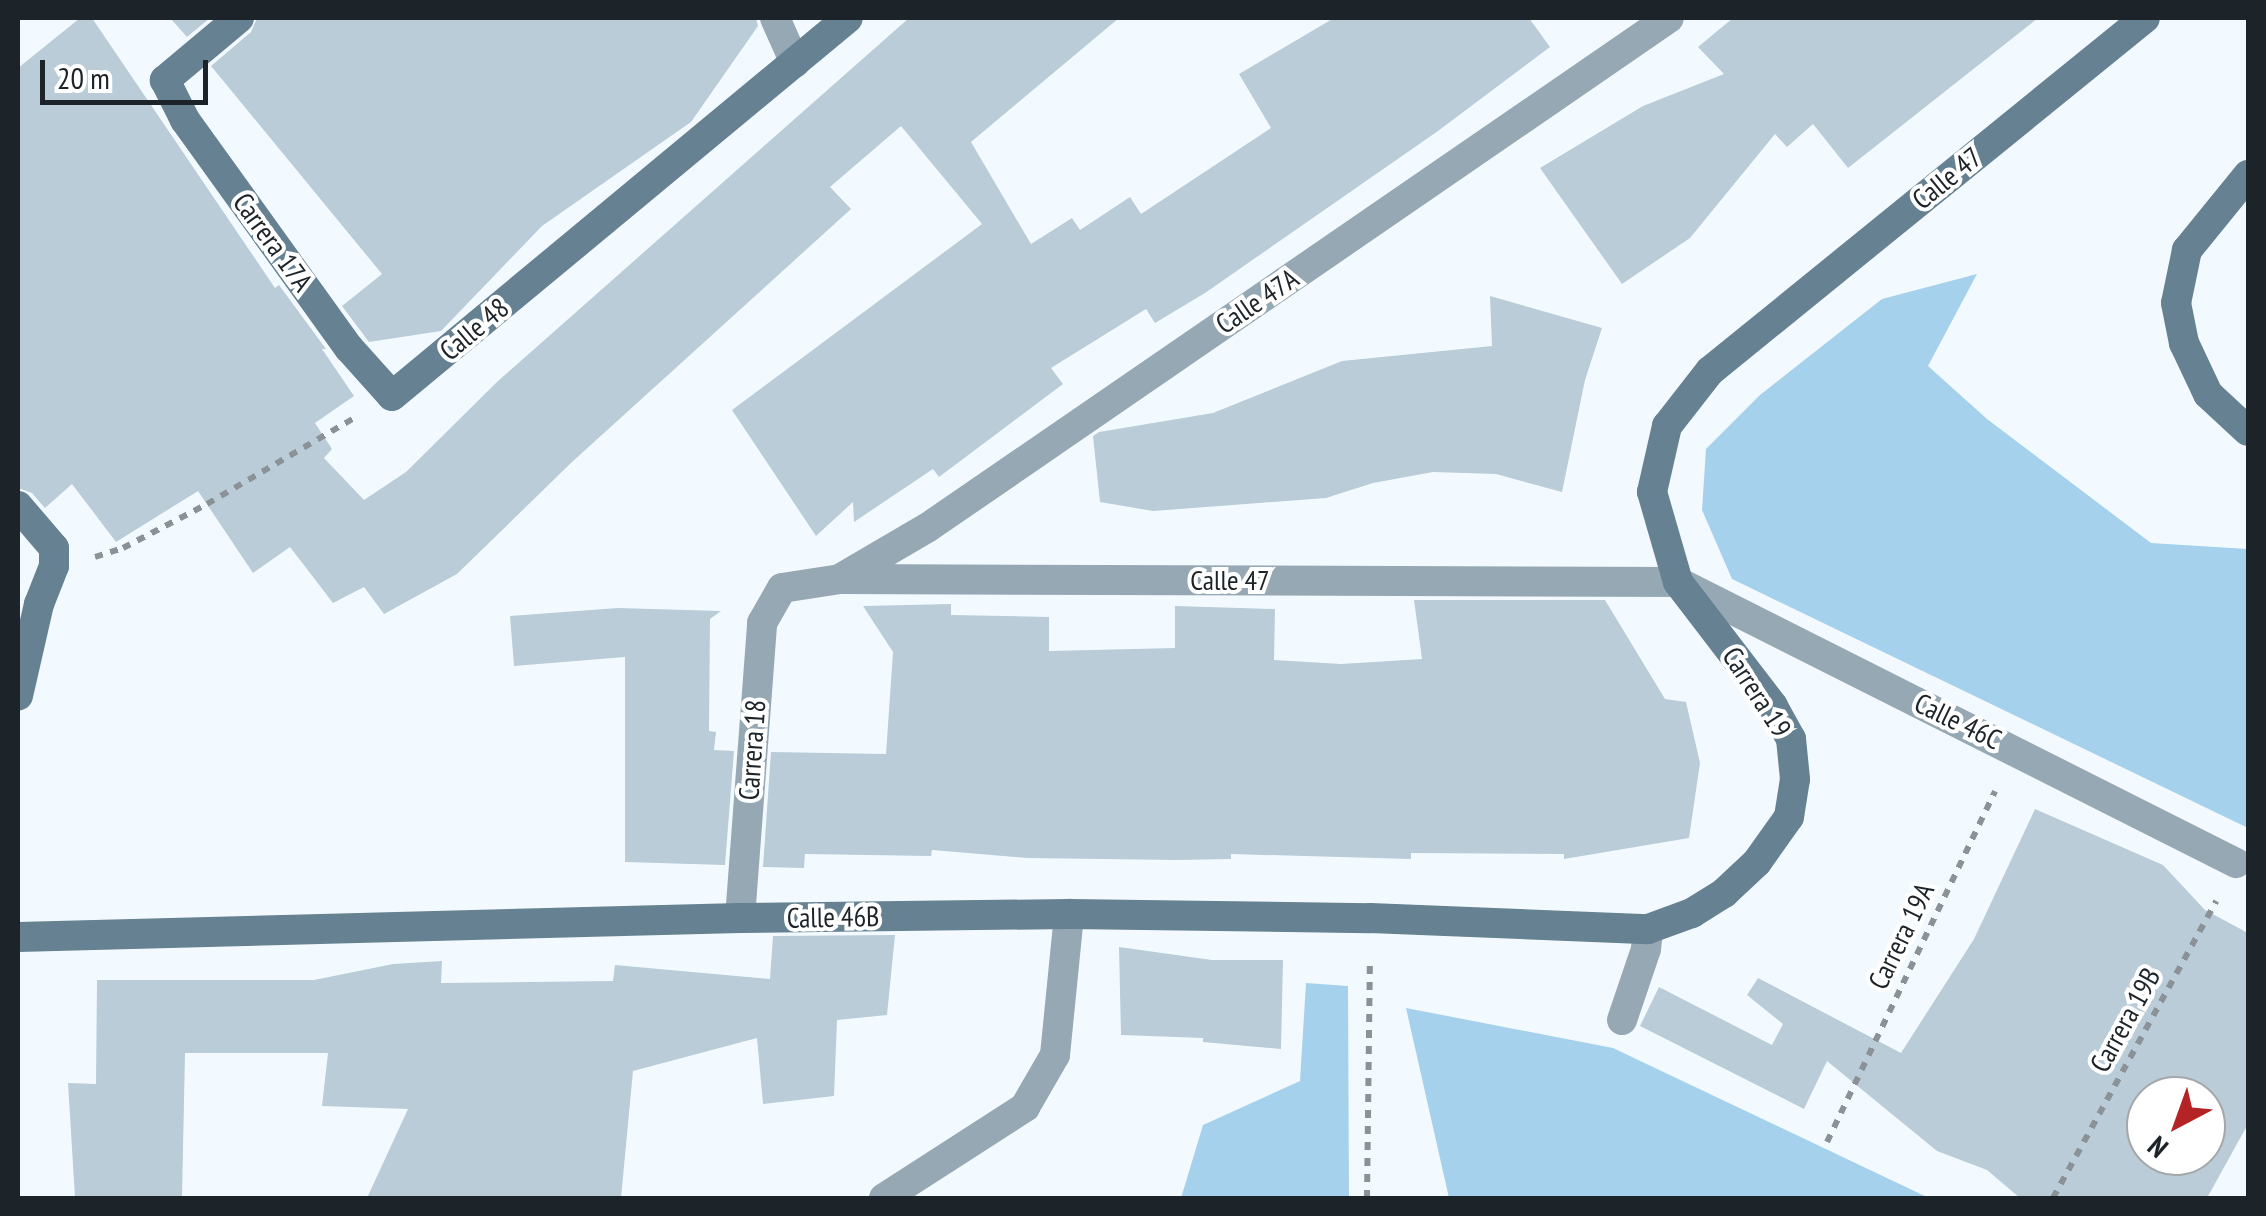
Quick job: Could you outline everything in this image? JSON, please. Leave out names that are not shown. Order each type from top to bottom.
[{"type":"street","name":"Carrera 17A","points":[[239,18],[165,80],[207,150],[350,348],[392,396]]},
{"type":"street","points":[[776,18],[795,63]]},
{"type":"street","name":"Calle 48","points":[[392,396],[848,18]]},
{"type":"street","name":"Calle 47A","points":[[840,578],[926,528],[1669,18]]},
{"type":"street","name":"Calle 47","points":[[1667,426],[1710,371],[2145,18]]},
{"type":"street","points":[[2248,175],[2187,250],[2176,303],[2184,343],[2208,394],[2248,431]]},
{"type":"street","name":"Carrera 19","points":[[1648,929],[1692,913],[1724,893],[1756,862],[1789,818],[1795,779],[1791,739],[1773,706],[1678,582],[1652,492],[1667,426]]},
{"type":"street","points":[[18,506],[54,548],[54,566],[39,604],[18,696]]},
{"type":"street","name":"Calle 47","points":[[782,588],[840,578],[1678,582]]},
{"type":"street","name":"Calle 46C","points":[[1678,582],[2016,749],[2236,864]]},
{"type":"street","name":"Carrera 18","points":[[740,918],[762,623],[782,588]]},
{"type":"street","points":[[884,1198],[1026,1107],[1056,1055],[1069,914]]},
{"type":"street","name":"Calle 46B","points":[[18,937],[740,918],[1069,914],[1370,918],[1648,929]]},
{"type":"street","points":[[1622,1020],[1646,950],[1648,929]]},
{"type":"path","points":[[54,566],[123,548],[392,396]]},
{"type":"path","name":"Carrera 19A","points":[[1828,1142],[2016,749]]},
{"type":"path","name":"Carrera 19B","points":[[2053,1198],[2236,864]]},
{"type":"path","points":[[1367,1198],[1370,918]]},
{"type":"shaded area","points":[[1977,274],[1928,366],[1987,419],[2151,543],[2248,549],[2248,828],[1732,579],[1702,510],[1706,449],[1760,395],[1882,299]]},
{"type":"shaded area","points":[[1306,983],[1348,986],[1349,1198],[1181,1198],[1203,1125],[1300,1081]]},
{"type":"shaded area","points":[[1406,1008],[1613,1048],[1929,1198],[1449,1198]]},
{"type":"building","points":[[80,18],[92,18],[275,288],[279,285],[326,349],[322,349],[354,396],[315,423],[332,449],[324,458],[364,500],[406,472],[498,381],[909,18],[1119,18],[971,142],[1031,244],[1072,218],[1080,230],[1130,197],[1141,214],[1271,128],[1239,74],[1334,18],[1529,18],[1550,47],[1438,131],[1205,293],[1155,323],[1146,309],[1051,368],[1063,384],[939,477],[933,469],[854,522],[853,502],[816,536],[732,410],[982,224],[901,126],[830,187],[851,209],[572,462],[457,574],[384,614],[364,587],[333,603],[290,547],[253,573],[198,491],[116,542],[72,484],[45,508],[32,493],[18,488],[18,68]]},
{"type":"building","points":[[170,18],[210,18],[187,37]]},
{"type":"building","points":[[257,18],[756,18],[758,26],[691,122],[542,226],[441,331],[369,342],[342,306],[382,274],[211,66],[251,32]]},
{"type":"building","points":[[1733,18],[2038,18],[1848,168],[1813,124],[1787,147],[1775,134],[1690,238],[1622,284],[1540,168],[1643,106],[1724,74],[1698,47]]},
{"type":"building","points":[[1490,296],[1602,328],[1585,380],[1562,492],[1496,474],[1433,472],[1373,483],[1326,498],[1153,511],[1100,502],[1093,436],[1099,432],[1213,413],[1342,361],[1492,346]]},
{"type":"building","points":[[1414,600],[1605,600],[1665,699],[1686,702],[1700,763],[1689,838],[1564,859],[1564,854],[1411,853],[1411,859],[1231,854],[1231,859],[1027,858],[932,850],[931,856],[805,854],[804,868],[763,867],[771,752],[886,754],[893,652],[863,606],[951,604],[951,615],[1049,617],[1049,651],[1175,648],[1175,606],[1275,609],[1274,660],[1341,664],[1422,659]]},
{"type":"building","points":[[618,608],[721,611],[710,619],[709,731],[716,732],[714,750],[734,751],[725,865],[625,862],[625,657],[514,666],[510,616]]},
{"type":"building","points":[[2035,809],[2163,865],[2205,910],[2248,933],[2248,1124],[2226,1164],[2226,1076],[2126,1076],[2126,1176],[2219,1176],[2207,1198],[2020,1198],[1987,1170],[1937,1151],[1827,1061],[1804,1109],[1640,1026],[1659,987],[1772,1045],[1783,1024],[1747,995],[1758,978],[1901,1053],[1974,939]]},
{"type":"building","points":[[895,935],[887,1015],[837,1020],[834,1096],[763,1104],[757,1038],[633,1071],[621,1198],[367,1198],[408,1109],[322,1106],[328,1053],[185,1053],[182,1198],[75,1198],[68,1083],[96,1084],[97,980],[314,980],[393,964],[442,961],[441,983],[613,981],[615,965],[770,979],[773,936]]},
{"type":"building","points":[[1119,947],[1212,960],[1283,960],[1281,1049],[1203,1042],[1203,1038],[1121,1035]]}]
